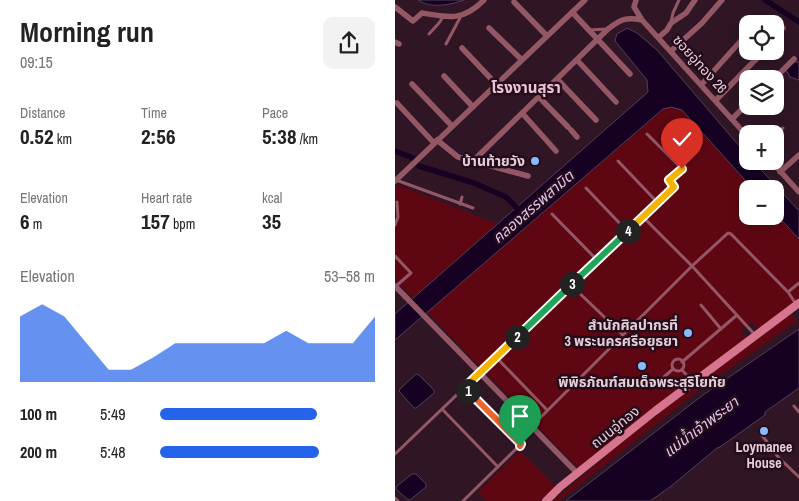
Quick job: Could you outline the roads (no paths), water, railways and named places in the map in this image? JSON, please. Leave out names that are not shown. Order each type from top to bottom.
[{"type":"main road","name":"ถนนอู่ทอง","points":[[546,501],[577,473],[655,411],[798,304]]},
{"type":"street","points":[[395,7],[413,20],[422,13],[461,16],[484,0]]},
{"type":"street","points":[[395,180],[585,0]]},
{"type":"street","points":[[636,0],[634,7],[642,20]]},
{"type":"street","points":[[659,37],[667,30],[671,23],[686,13],[695,0]]},
{"type":"street","points":[[671,51],[722,0]]},
{"type":"street","points":[[514,2],[547,36]]},
{"type":"street","points":[[572,12],[631,74]]},
{"type":"street","points":[[473,162],[608,29],[629,17],[642,20]]},
{"type":"street","name":"ซอยอู่ทอง 26","points":[[642,20],[739,126]]},
{"type":"street","points":[[489,28],[521,60]]},
{"type":"street","points":[[702,84],[739,43]]},
{"type":"street","points":[[462,48],[496,84]]},
{"type":"street","points":[[783,70],[793,59]]},
{"type":"street","points":[[577,60],[616,102]]},
{"type":"street","points":[[748,70],[756,60]]},
{"type":"street","points":[[444,76],[473,106]]},
{"type":"street","points":[[557,79],[596,120]]},
{"type":"street","points":[[716,100],[739,79]]},
{"type":"street","points":[[412,84],[452,126]]},
{"type":"street","points":[[539,97],[577,137]]},
{"type":"street","points":[[397,103],[436,141],[453,154],[473,162],[527,176]]},
{"type":"street","points":[[732,118],[739,111]]},
{"type":"street","points":[[522,113],[556,151]]},
{"type":"street","points":[[799,155],[781,172],[799,192]]},
{"type":"street","points":[[395,286],[577,473]]},
{"type":"lane","points":[[671,23],[679,0]]},
{"type":"lane","points":[[429,34],[439,24],[443,16]]},
{"type":"lane","points":[[446,44],[461,16]]},
{"type":"lane","points":[[588,30],[608,29]]},
{"type":"lane","points":[[395,454],[674,187],[669,180],[682,169],[647,134]]},
{"type":"lane","points":[[618,161],[657,202]]},
{"type":"lane","points":[[395,180],[473,208]]},
{"type":"lane","points":[[586,188],[627,231]]},
{"type":"lane","points":[[460,204],[462,197]]},
{"type":"lane","points":[[395,225],[398,217],[397,202]]},
{"type":"lane","points":[[552,214],[597,260]]},
{"type":"lane","points":[[642,216],[692,266],[756,336]]},
{"type":"lane","points":[[532,426],[692,266],[728,233],[798,304]]},
{"type":"lane","points":[[395,256],[411,273],[395,286]]},
{"type":"lane","points":[[788,292],[799,283]]},
{"type":"lane","points":[[571,285],[623,335]]},
{"type":"lane","points":[[701,305],[721,328]]},
{"type":"lane","points":[[682,362],[737,315]]},
{"type":"lane","points":[[496,357],[547,410]]},
{"type":"lane","points":[[657,383],[673,369],[672,366],[675,360],[682,362]]},
{"type":"lane","points":[[682,362],[684,365],[682,370]]},
{"type":"lane","points":[[673,369],[677,371],[682,370]]},
{"type":"lane","points":[[682,370],[693,383]]},
{"type":"lane","points":[[463,501],[521,444],[465,387]]},
{"type":"lane","points":[[794,406],[799,412]]},
{"type":"lane","points":[[441,409],[498,467]]},
{"type":"lane","points":[[761,434],[779,458],[799,477]]},
{"type":"lane","points":[[395,498],[398,501]]},
{"type":"water","points":[[418,0],[464,0],[447,5],[435,5]]},
{"type":"water","name":"คลองสรรพสามิต","points":[[627,28],[637,33],[657,50],[739,146],[739,170],[761,170],[770,180],[745,180],[682,110],[671,107],[663,109],[395,340],[395,314],[648,92],[647,80],[615,41],[617,34]]},
{"type":"water","points":[[793,62],[799,62],[799,80],[790,77],[786,70]]},
{"type":"water","points":[[784,195],[799,211],[799,239],[784,223]]},
{"type":"water","name":"แม่น้ำเจ้าพระยา","points":[[799,329],[799,388],[765,412],[765,415],[717,448],[670,487],[650,501],[566,501],[703,395]]},
{"type":"water","points":[[416,374],[434,390],[434,393],[414,408],[399,391]]},
{"type":"water","points":[[412,474],[416,474],[426,484],[426,487],[410,500],[396,489],[397,486]]},
{"type":"waterway","points":[[765,0],[799,22]]},
{"type":"waterway","points":[[395,151],[413,158]]},
{"type":"waterway","name":"คลองสรรพสามิต","points":[[419,166],[474,183],[506,197],[521,212]]},
{"type":"place","name":"บ้านท้ายวัง","points":[[535,161]]},
{"type":"place","name":"สำนักศิลปากรที่ 3 พระนครศรีอยุธยา","points":[[688,333]]},
{"type":"place","name":"พิพิธภัณฑ์สมเด็จพระสุริโยทัย","points":[[642,366]]},
{"type":"place","name":"Loymanee House","points":[[764,431]]},
{"type":"district","name":"โรงงานสุรา","points":[[526,88]]}]
